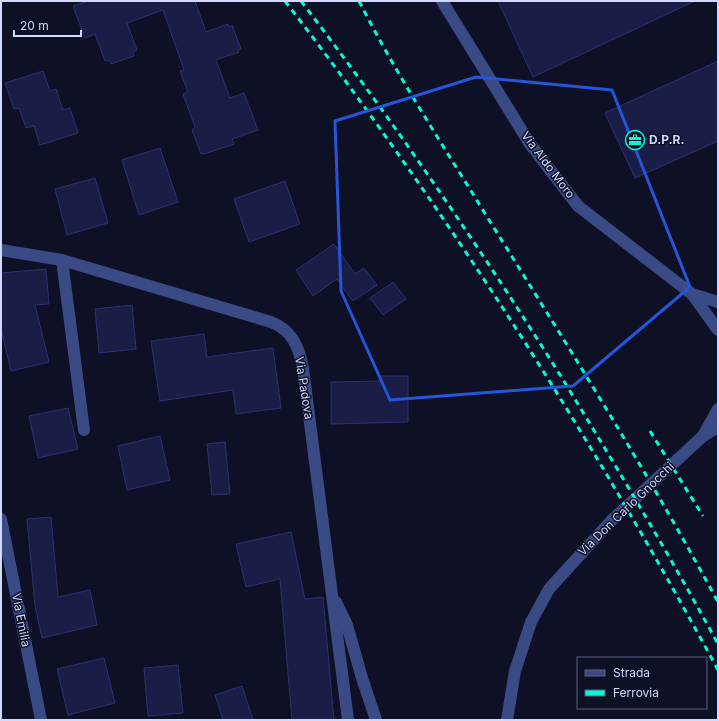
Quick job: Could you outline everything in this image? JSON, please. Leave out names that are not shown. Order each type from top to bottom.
[{"type":"street","name":"Via Aldo Moro","points":[[442,1],[530,144],[578,206],[692,294],[718,330]]},
{"type":"street","name":"Via Padova","points":[[1,250],[62,260],[270,322],[282,328],[291,336],[298,349],[303,368],[348,720]]},
{"type":"street","points":[[62,260],[84,430]]},
{"type":"street","name":"Via Aldo Moro","points":[[692,294],[718,302]]},
{"type":"street","name":"Via Don Carlo Gnocchi","points":[[703,436],[718,409]]},
{"type":"street","name":"Via Don Carlo Gnocchi","points":[[508,718],[515,671],[531,622],[549,589],[611,521],[703,436],[718,427]]},
{"type":"street","name":"Via Emilia","points":[[1,520],[41,720]]},
{"type":"street","points":[[331,584],[335,600],[347,625],[376,720]]},
{"type":"highlighted area","points":[[476,77],[612,90],[690,287],[573,386],[390,400],[341,291],[335,121]]},
{"type":"building","points":[[88,1],[195,1],[206,32],[228,24],[229,27],[232,25],[241,49],[238,50],[239,52],[216,60],[230,98],[244,93],[258,130],[232,139],[234,144],[201,154],[192,130],[195,127],[183,94],[188,92],[180,71],[184,70],[163,10],[127,23],[137,50],[133,52],[134,56],[111,64],[110,60],[105,61],[95,34],[85,38],[73,6]]},
{"type":"building","points":[[498,1],[695,1],[533,77]]},
{"type":"building","points":[[718,61],[718,141],[635,178],[605,113]]},
{"type":"building","points":[[43,71],[50,91],[56,89],[63,110],[70,108],[78,133],[40,145],[34,126],[26,128],[19,108],[14,109],[5,83]]},
{"type":"building","points":[[160,148],[178,202],[139,215],[122,160]]},
{"type":"building","points":[[95,178],[108,223],[67,235],[55,189]]},
{"type":"building","points":[[285,181],[300,224],[249,242],[234,199]]},
{"type":"building","points":[[334,244],[355,274],[364,268],[377,285],[353,301],[337,279],[313,296],[296,270]]},
{"type":"building","points":[[46,269],[49,304],[35,305],[49,362],[11,371],[1,329],[1,273]]},
{"type":"building","points":[[393,282],[406,299],[383,315],[370,298]]},
{"type":"building","points":[[132,305],[136,349],[99,353],[95,309]]},
{"type":"building","points":[[204,334],[207,357],[273,348],[281,408],[236,414],[233,390],[160,401],[151,341]]},
{"type":"building","points":[[380,376],[408,376],[408,422],[331,424],[331,382],[380,381]]},
{"type":"building","points":[[68,408],[78,449],[38,458],[29,416]]},
{"type":"building","points":[[160,436],[170,480],[127,490],[118,446]]},
{"type":"building","points":[[225,442],[230,494],[212,495],[207,444]]},
{"type":"building","points":[[51,517],[58,597],[90,590],[97,625],[42,638],[35,606],[27,519]]},
{"type":"building","points":[[291,532],[305,599],[323,597],[334,720],[292,720],[280,579],[246,587],[236,544]]},
{"type":"building","points":[[104,658],[115,703],[68,715],[57,669]]},
{"type":"building","points":[[178,665],[183,713],[148,716],[144,668]]},
{"type":"building","points":[[242,686],[253,720],[223,720],[215,695]]},
{"type":"railway","points":[[285,1],[404,162],[515,327],[620,496],[718,670]]},
{"type":"railway","points":[[301,1],[403,139],[500,282],[562,378],[642,510],[718,644]]},
{"type":"railway","points":[[359,1],[387,54],[662,502],[718,602]]},
{"type":"railway","points":[[650,431],[703,516]]},
{"type":"place","name":"D.P.R.","points":[[635,140]]}]
